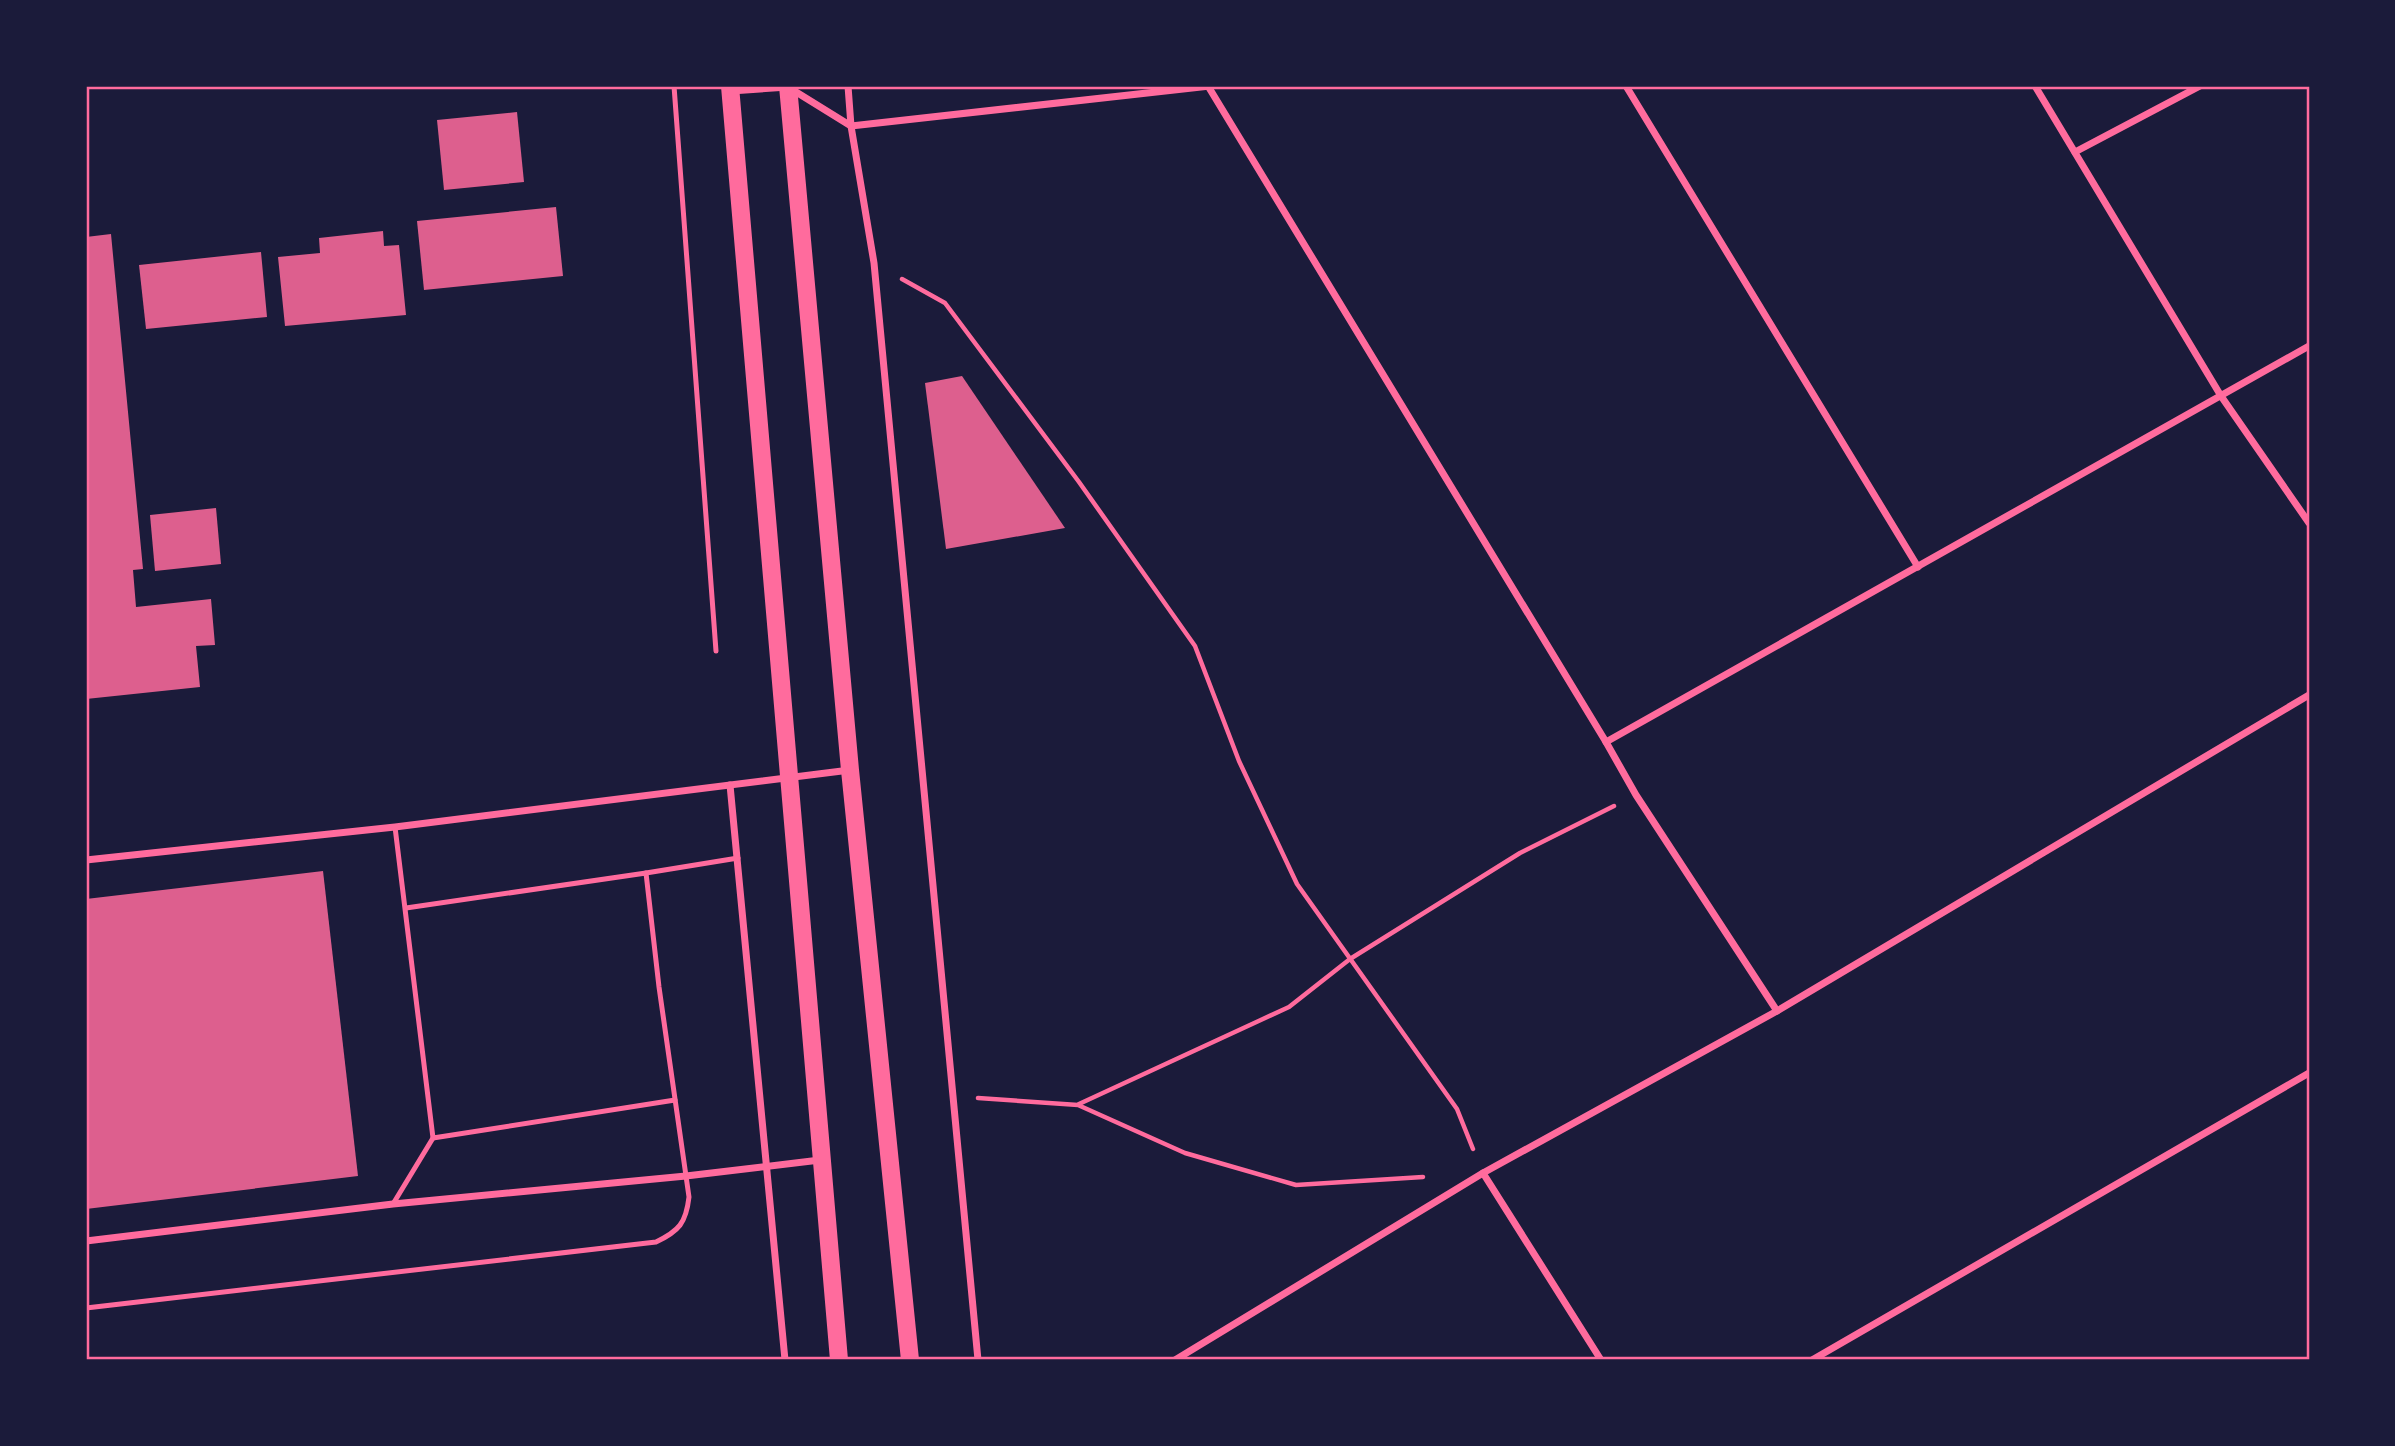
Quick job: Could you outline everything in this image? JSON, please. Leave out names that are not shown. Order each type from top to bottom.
[{"type":"main road","points":[[788,86],[850,770],[910,1360]]},
{"type":"main road","points":[[730,88],[839,1360]]},
{"type":"street","points":[[730,88],[788,86],[851,126],[1210,86],[1636,795],[1777,1011]]},
{"type":"street","points":[[848,86],[851,126],[874,263],[978,1360]]},
{"type":"street","points":[[1626,86],[1918,567]]},
{"type":"street","points":[[2035,86],[2221,396],[2309,523]]},
{"type":"street","points":[[2075,152],[2200,86]]},
{"type":"street","points":[[1606,742],[2309,346]]},
{"type":"street","points":[[1175,1360],[1483,1173],[1777,1011],[2309,695]]},
{"type":"street","points":[[86,860],[395,827],[850,770]]},
{"type":"street","points":[[730,785],[785,1360]]},
{"type":"street","points":[[1812,1360],[2309,1073]]},
{"type":"street","points":[[86,1241],[393,1204],[766,1168],[820,1160]]},
{"type":"street","points":[[1483,1173],[1601,1360]]},
{"type":"lane","points":[[674,86],[716,651]]},
{"type":"lane","points":[[393,1204],[433,1138],[395,827]]},
{"type":"lane","points":[[406,908],[738,858]]},
{"type":"lane","points":[[86,1308],[656,1242],[676,1233],[687,1214],[689,1197],[646,873]]},
{"type":"lane","points":[[433,1138],[675,1100]]},
{"type":"path","points":[[874,263],[945,303],[1079,482],[1195,646],[1239,761],[1297,884],[1457,1109],[1483,1173]]},
{"type":"path","points":[[1078,1105],[1289,1007],[1350,958],[1520,853],[1636,795]]},
{"type":"path","points":[[954,1096],[1078,1105],[1185,1153],[1296,1185],[1430,1176]]},
{"type":"building","points":[[517,112],[524,182],[444,190],[437,120]]},
{"type":"building","points":[[556,207],[563,276],[424,290],[417,221]]},
{"type":"building","points":[[383,231],[384,246],[399,245],[406,315],[285,326],[278,257],[320,253],[319,238]]},
{"type":"building","points":[[111,234],[143,569],[133,570],[136,607],[211,599],[215,645],[196,646],[200,687],[86,699],[86,237]]},
{"type":"building","points":[[261,252],[267,317],[146,329],[139,265]]},
{"type":"building","points":[[962,376],[1065,528],[946,549],[925,383]]},
{"type":"building","points":[[216,508],[221,564],[155,571],[150,515]]},
{"type":"building","points":[[323,871],[358,1176],[86,1209],[86,899]]}]
